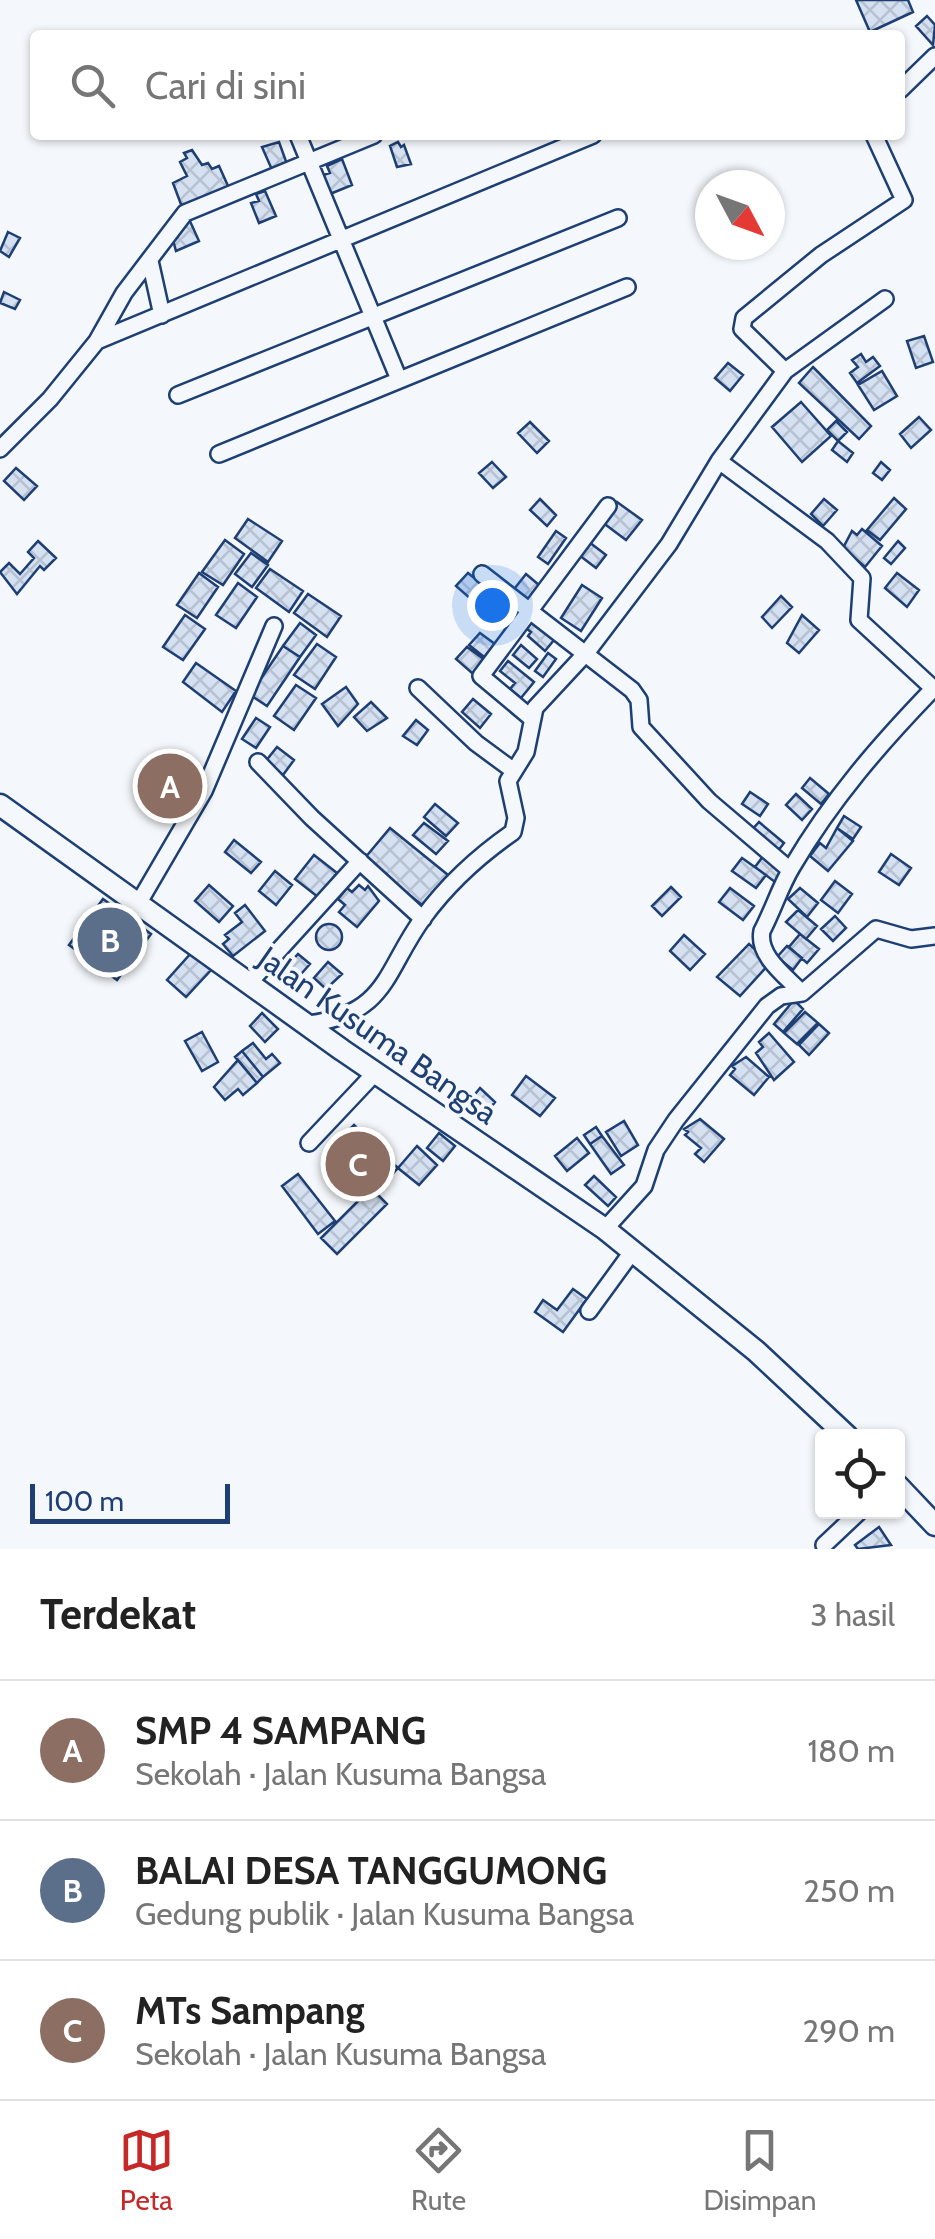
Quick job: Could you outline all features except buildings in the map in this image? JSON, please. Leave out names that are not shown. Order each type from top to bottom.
[{"type":"main road","name":"Jalan Kusuma Bangsa","points":[[0,805],[376,1073],[605,1229],[756,1351],[840,1429]]},
{"type":"main road","points":[[905,1493],[935,1525]]},
{"type":"street","points":[[905,85],[935,56]]},
{"type":"street","points":[[300,140],[398,377]]},
{"type":"street","points":[[0,449],[50,399],[97,341],[124,293],[184,214],[362,140]]},
{"type":"street","points":[[97,341],[582,140]]},
{"type":"street","points":[[785,371],[742,329],[741,322],[821,254],[902,204],[903,190],[877,140]]},
{"type":"street","points":[[178,395],[618,218]]},
{"type":"street","points":[[150,261],[162,315]]},
{"type":"street","points":[[219,454],[398,377],[626,287]]},
{"type":"street","points":[[309,1024],[327,1022],[378,995],[423,918],[479,858],[514,832],[516,818],[508,783],[529,742],[530,717],[587,652],[682,526],[720,461],[785,371],[885,299]]},
{"type":"street","points":[[720,461],[843,556],[863,582],[859,620],[934,689],[868,756],[832,803],[790,870],[760,942],[773,963],[802,993]]},
{"type":"street","points":[[530,717],[481,676],[608,506]]},
{"type":"street","points":[[482,574],[587,652],[638,696],[641,727],[709,801],[790,870]]},
{"type":"street","points":[[138,904],[204,790],[274,626]]},
{"type":"street","points":[[418,688],[476,743],[514,771]]},
{"type":"street","points":[[258,762],[423,918]]},
{"type":"street","points":[[250,982],[360,860]]},
{"type":"street","points":[[605,1229],[644,1186],[656,1150],[733,1045],[775,999],[802,993],[876,929],[911,939],[935,936]]},
{"type":"street","points":[[309,1143],[376,1073]]},
{"type":"street","points":[[589,1310],[632,1252]]},
{"type":"street","points":[[824,1545],[852,1519]]},
{"type":"place","name":"SMP 4 SAMPANG","points":[[170,786]]},
{"type":"place","name":"BALAI DESA TANGGUMONG","points":[[110,940]]},
{"type":"place","name":"MTs Sampang","points":[[358,1164]]}]
